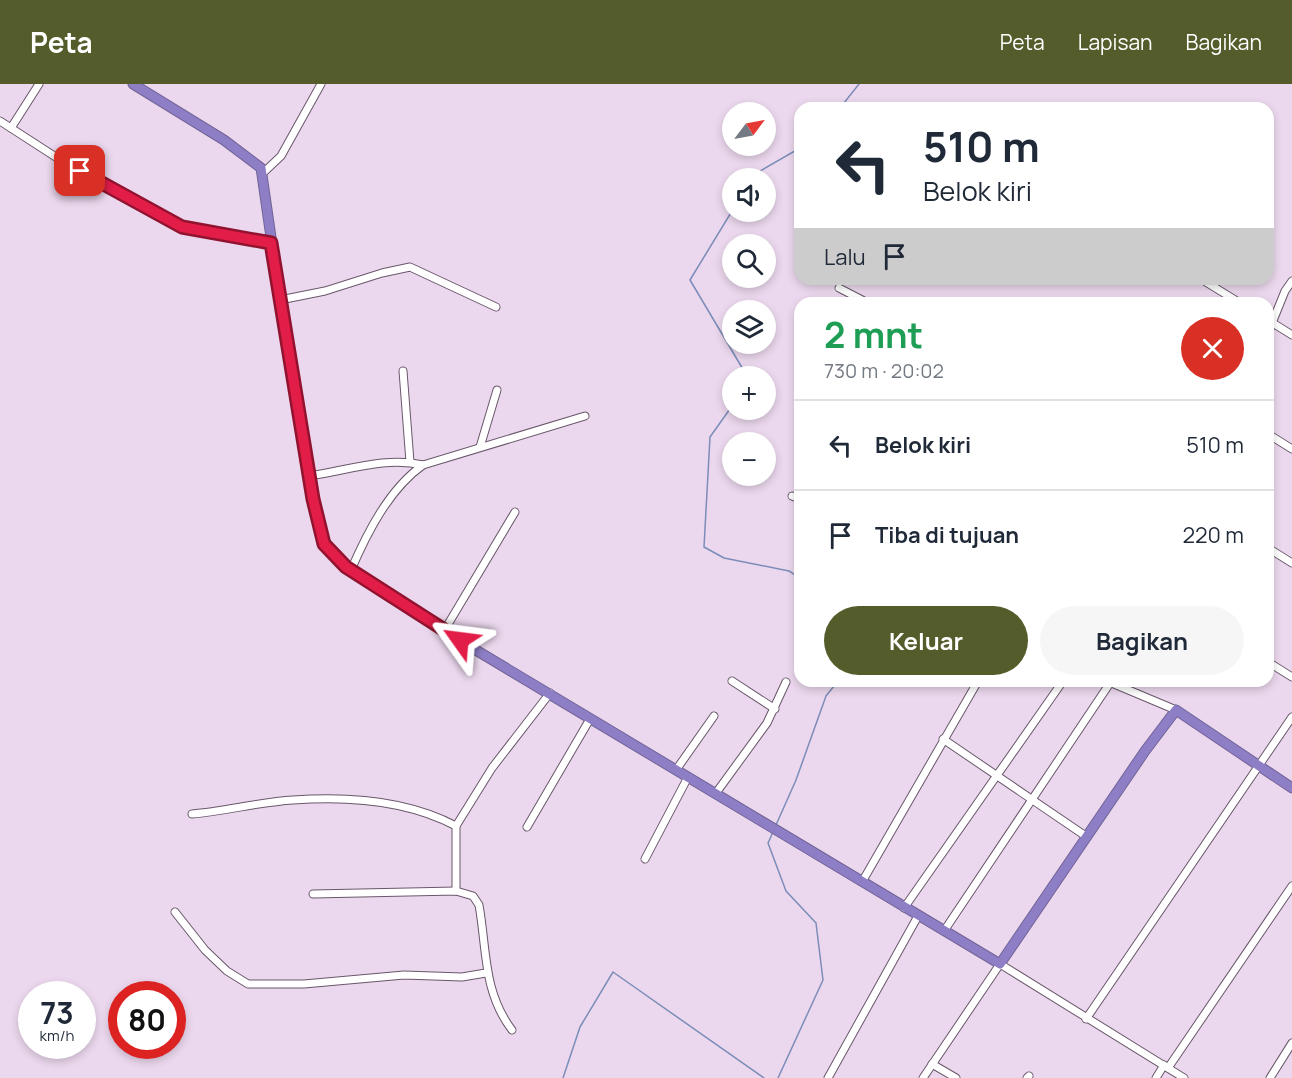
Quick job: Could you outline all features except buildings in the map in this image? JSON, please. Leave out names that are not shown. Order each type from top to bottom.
[{"type":"highway","points":[[134,84],[250,157],[263,173],[280,300],[309,476],[324,544],[351,570],[444,631],[1000,964],[1176,710],[1292,788]]},
{"type":"street","points":[[11,128],[39,84]]},
{"type":"street","points":[[263,173],[281,156],[320,84]]},
{"type":"street","points":[[0,121],[62,161],[177,225],[271,243]]},
{"type":"street","points":[[280,300],[325,291],[382,273],[410,267],[496,307]]},
{"type":"street","points":[[1274,314],[1292,281]]},
{"type":"street","points":[[1211,285],[1230,297]]},
{"type":"street","points":[[839,288],[856,297]]},
{"type":"street","points":[[1274,324],[1292,335]]},
{"type":"street","points":[[403,371],[410,462]]},
{"type":"street","points":[[480,447],[497,390]]},
{"type":"street","points":[[351,570],[374,523],[400,484],[423,465],[585,416]]},
{"type":"street","points":[[1274,438],[1292,449]]},
{"type":"street","points":[[309,476],[378,464],[410,462],[423,465]]},
{"type":"street","points":[[444,631],[515,512]]},
{"type":"street","points":[[1274,552],[1292,563]]},
{"type":"street","points":[[1274,666],[1292,676]]},
{"type":"street","points":[[732,681],[775,709]]},
{"type":"street","points":[[716,793],[775,709],[786,682]]},
{"type":"street","points":[[862,882],[974,687]]},
{"type":"street","points":[[904,908],[995,774],[1059,687]]},
{"type":"street","points":[[944,931],[1105,687]]},
{"type":"street","points":[[1120,687],[1176,710]]},
{"type":"street","points":[[456,891],[456,826],[492,768],[550,693]]},
{"type":"street","points":[[676,770],[714,716]]},
{"type":"street","points":[[1086,1019],[1292,717]]},
{"type":"street","points":[[527,827],[590,718]]},
{"type":"street","points":[[943,739],[1087,837]]},
{"type":"street","points":[[645,860],[688,777]]},
{"type":"street","points":[[192,814],[292,800],[333,799],[407,806],[425,810],[456,826]]},
{"type":"street","points":[[1155,1078],[1166,1067],[1292,886]]},
{"type":"street","points":[[313,894],[456,891],[467,893],[478,902],[486,973],[496,1007],[512,1030]]},
{"type":"street","points":[[174,912],[205,950],[227,971],[248,984],[304,984],[404,975],[462,977],[486,973]]},
{"type":"street","points":[[828,1078],[918,916]]},
{"type":"street","points":[[923,1078],[1000,964],[1184,1078]]},
{"type":"street","points":[[1270,1078],[1292,1043]]},
{"type":"street","points":[[932,1065],[956,1078]]},
{"type":"waterway","points":[[845,102],[859,84]]},
{"type":"waterway","points":[[765,168],[794,151]]},
{"type":"waterway","points":[[725,222],[690,280],[741,366]]},
{"type":"waterway","points":[[722,420],[710,437],[704,547],[724,558],[789,571],[794,574]]},
{"type":"waterway","points":[[776,825],[796,780],[826,696],[833,687]]},
{"type":"waterway","points":[[773,832],[768,843],[786,891],[816,923],[823,980],[778,1078]]},
{"type":"waterway","points":[[563,1078],[580,1027],[613,972],[764,1078]]},
{"type":"route","points":[[80,171],[182,227],[271,243],[313,499],[324,544],[346,567],[460,640]]}]
